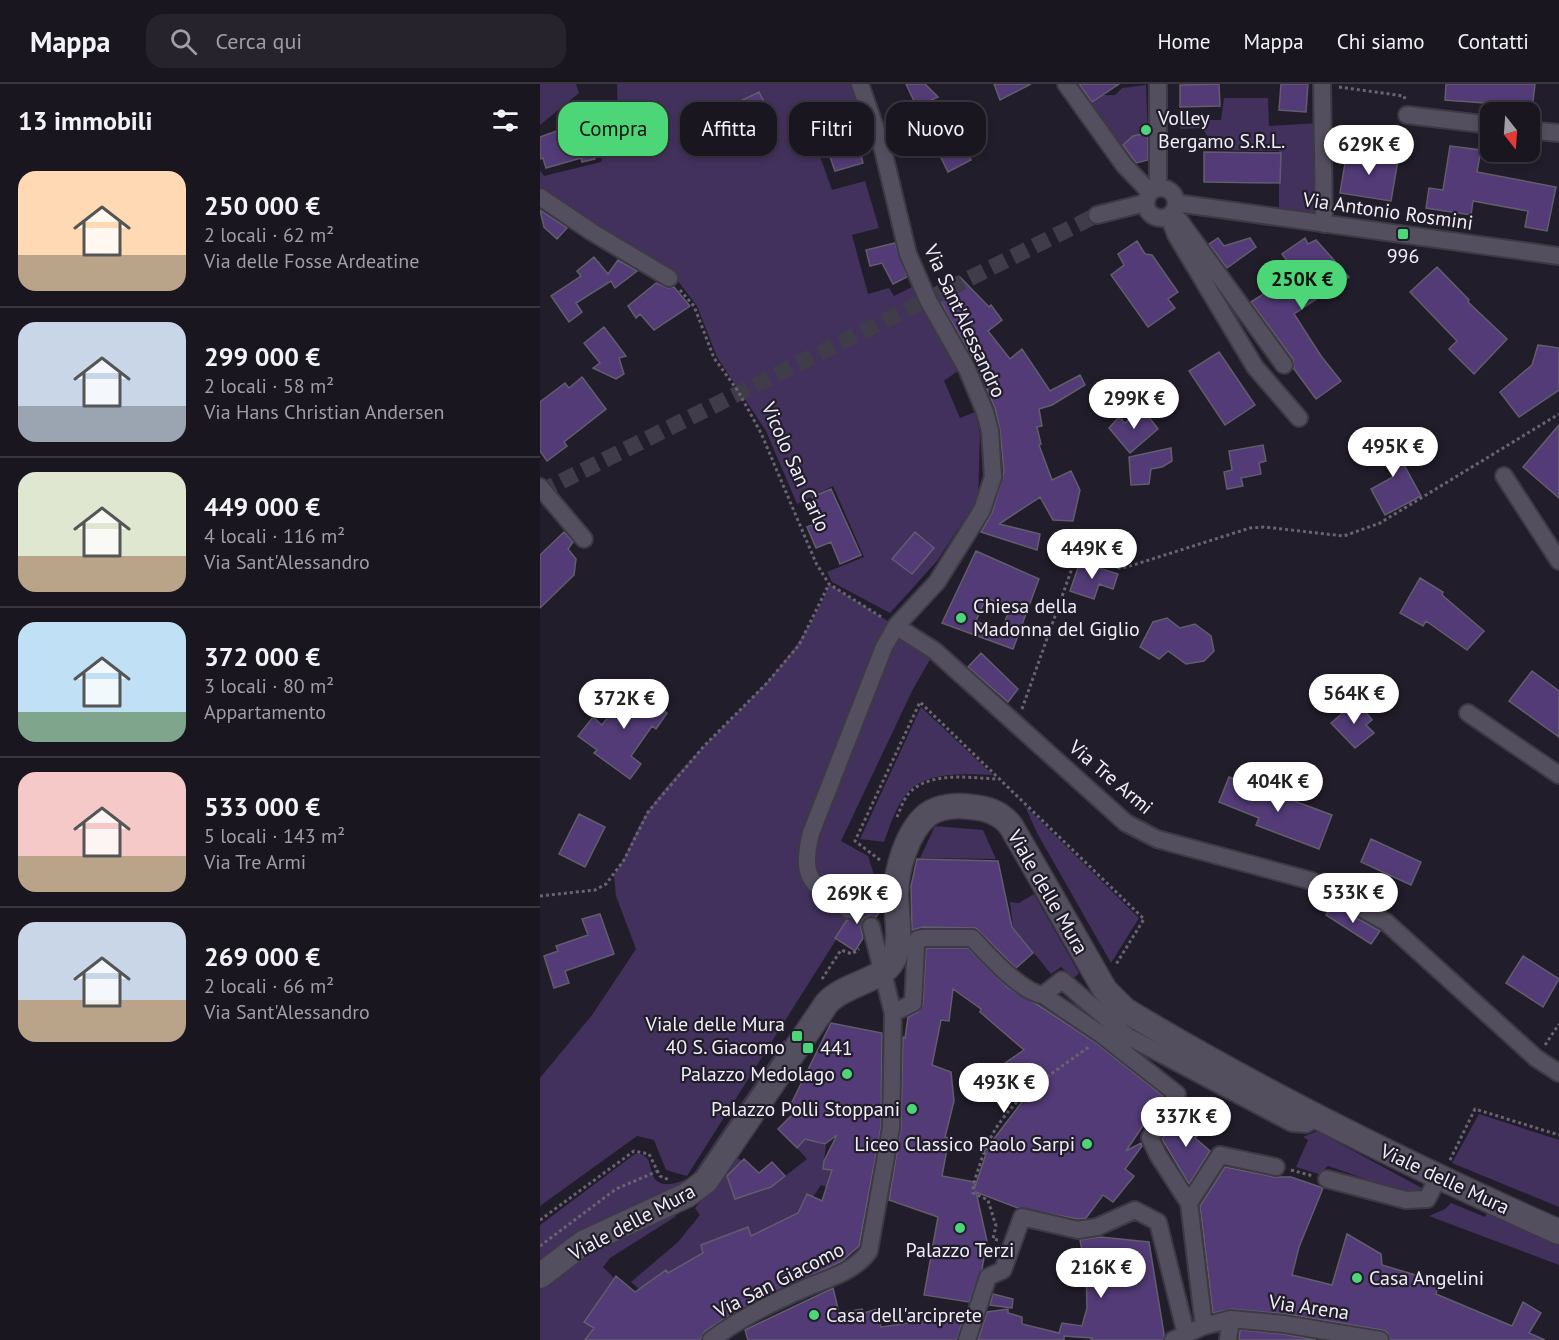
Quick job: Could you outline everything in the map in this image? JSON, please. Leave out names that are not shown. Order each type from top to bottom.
[{"type":"street","name":"Via Sant'Alessandro","points":[[849,910],[813,884],[808,873],[806,855],[811,833],[884,647],[896,626],[937,582],[982,510],[993,477],[990,431],[985,412],[967,369],[928,300],[908,254],[883,150],[860,84]]},
{"type":"street","points":[[1066,84],[1124,165],[1151,194]]},
{"type":"street","points":[[1158,84],[1151,194],[1152,216],[1163,219],[1173,211]]},
{"type":"street","points":[[1323,84],[1324,224]]},
{"type":"street","points":[[1407,115],[1480,124]]},
{"type":"street","points":[[1540,130],[1559,133]]},
{"type":"street","points":[[1097,215],[1151,194],[1171,192],[1176,235],[1255,367],[1299,418]]},
{"type":"street","points":[[540,196],[669,278]]},
{"type":"street","points":[[1173,211],[1284,365]]},
{"type":"street","name":"Via Antonio Rosmini","points":[[1173,211],[1324,224],[1559,256]]},
{"type":"street","points":[[1504,476],[1559,561]]},
{"type":"street","points":[[540,487],[584,539]]},
{"type":"street","name":"Via Tre Armi","points":[[896,626],[924,642],[1126,823],[1156,839],[1312,881],[1386,922],[1536,1058],[1559,1073]]},
{"type":"street","points":[[1468,713],[1559,775]]},
{"type":"street","name":"Viale delle Mura","points":[[540,1276],[583,1243],[687,1195],[706,1181],[827,1003],[843,989],[884,971],[893,961],[897,945],[898,871],[921,822],[928,815],[948,807],[972,807],[997,813],[1011,826],[1098,978],[1113,1000],[1139,1018],[1319,1117],[1442,1171],[1559,1232]]},
{"type":"street","points":[[871,926],[884,971]]},
{"type":"street","points":[[893,1013],[913,1003],[918,939],[972,938],[1009,974],[1102,1035],[1177,1094],[1150,1138],[1158,1155],[1189,1203],[1204,1326]]},
{"type":"street","name":"Via San Giacomo","points":[[711,1340],[734,1323],[764,1307],[846,1271],[860,1262],[869,1251],[891,1128],[893,1013],[884,971]]},
{"type":"street","points":[[1039,994],[1062,980],[1127,1036],[1292,1123],[1306,1124],[1319,1117]]},
{"type":"street","points":[[1189,1203],[1220,1155],[1276,1167]]},
{"type":"street","points":[[1327,1179],[1406,1200],[1427,1199],[1442,1171]]},
{"type":"street","points":[[967,1340],[988,1277],[1003,1270],[1022,1217],[1078,1230],[1097,1227],[1135,1210],[1158,1222],[1180,1337]]},
{"type":"street","points":[[1228,1340],[1231,1319]]},
{"type":"street","name":"Via Arena","points":[[1180,1337],[1204,1326],[1231,1319],[1284,1324],[1380,1340]]},
{"type":"path","points":[[1323,84],[1404,96],[1407,115]]},
{"type":"path","name":"Vicolo San Carlo","points":[[669,278],[694,306],[714,358],[738,391],[762,433],[816,563],[829,584],[896,626]]},
{"type":"path","points":[[1015,722],[1025,702],[1076,556],[1120,568],[1250,528],[1264,527],[1344,536],[1380,523],[1559,414]]},
{"type":"path","points":[[540,896],[595,890],[606,884],[624,860],[648,812],[704,746],[766,684],[799,645],[829,584]]},
{"type":"path","points":[[884,865],[875,854],[855,841],[920,702],[1144,919],[1112,971]]},
{"type":"path","points":[[849,952],[852,954],[858,951]]},
{"type":"path","points":[[1536,1058],[1559,1024]]},
{"type":"path","points":[[1014,1242],[993,1239],[996,1226],[988,1200],[973,1193],[984,1153],[1001,1118],[1024,1093],[1102,1035]]},
{"type":"path","points":[[1442,1171],[1448,1165],[1475,1109],[1559,1135]]},
{"type":"path","points":[[540,1220],[630,1154],[643,1151],[652,1157],[658,1172],[616,1189],[540,1246]]},
{"type":"path","points":[[1276,1167],[1327,1179]]},
{"type":"shaded area","points":[[540,84],[576,84],[579,93],[568,102],[558,102],[558,110],[540,125]]},
{"type":"shaded area","points":[[617,84],[854,84],[861,102],[789,102],[789,156],[820,156],[832,190],[865,181],[879,228],[852,235],[868,294],[889,288],[894,296],[912,287],[959,370],[944,381],[960,418],[975,412],[980,434],[978,499],[937,561],[890,613],[832,582],[827,572],[864,557],[833,486],[797,504],[766,431],[717,357],[697,306],[674,276],[540,193],[540,171],[544,176],[601,162],[603,156],[668,156],[668,102],[618,102]]},
{"type":"shaded area","points":[[1146,85],[1148,133],[1133,136],[1122,147],[1091,103],[1103,95],[1115,95],[1122,88]]},
{"type":"shaded area","points":[[1224,98],[1268,98],[1269,126],[1317,123],[1319,217],[1279,208],[1279,151],[1215,150],[1217,142],[1208,137],[1202,128],[1180,129],[1180,120],[1221,120]]},
{"type":"shaded area","points":[[829,584],[935,651],[913,689],[841,841],[868,856],[875,878],[687,1176],[666,1170],[654,1140],[637,1136],[540,1206],[540,1078],[592,1015],[636,949],[616,896],[614,875],[648,811],[689,762],[778,670],[814,617]]},
{"type":"shaded area","points":[[921,707],[993,775],[948,775],[925,780],[908,792],[900,803],[884,842],[860,839]]},
{"type":"shaded area","points":[[1025,806],[1139,918],[1111,963],[1037,833]]},
{"type":"shaded area","points":[[935,826],[983,830],[996,859],[920,858]]},
{"type":"shaded area","points":[[1034,894],[1079,973],[1074,978],[1061,967],[1051,974],[1013,927],[1010,902],[1019,903]]},
{"type":"shaded area","points":[[784,1040],[788,1042],[695,1178],[590,1227],[540,1261],[540,1225],[635,1154],[645,1156],[655,1179],[663,1184],[674,1184],[692,1176]]},
{"type":"shaded area","points":[[1479,1114],[1559,1140],[1559,1207],[1452,1163]]},
{"type":"shaded area","points":[[813,1130],[810,1140],[826,1145],[823,1168],[832,1170],[826,1187],[821,1185],[813,1197],[807,1194],[798,1213],[752,1239],[748,1227],[701,1245],[703,1253],[639,1289],[631,1282],[678,1242],[700,1215],[695,1208],[736,1157],[742,1161],[727,1176],[735,1199],[771,1187],[807,1159],[797,1148]]},
{"type":"shaded area","points":[[1317,1131],[1429,1192],[1421,1198],[1328,1166],[1319,1174],[1296,1167],[1308,1140],[1303,1137]]},
{"type":"shaded area","points":[[1451,1203],[1485,1217],[1487,1213],[1559,1244],[1559,1265],[1429,1216],[1445,1209]]},
{"type":"shaded area","points":[[679,1210],[675,1217],[610,1258],[603,1267],[614,1278],[584,1321],[593,1328],[585,1340],[540,1340],[540,1289],[589,1251]]},
{"type":"building","points":[[906,84],[925,84],[938,97],[931,100],[932,102],[912,102],[914,101]]},
{"type":"building","points":[[994,84],[1031,84],[1000,100]]},
{"type":"building","points":[[1079,84],[1119,84],[1092,102]]},
{"type":"building","points":[[1219,84],[1220,106],[1180,107],[1180,85]]},
{"type":"building","points":[[1281,84],[1308,84],[1306,112],[1279,110]]},
{"type":"building","points":[[1446,84],[1535,84],[1533,102],[1480,103],[1445,100]]},
{"type":"building","points":[[759,92],[764,102],[738,102]]},
{"type":"building","points":[[558,130],[558,156],[594,156],[595,159],[582,162],[581,158],[546,168],[543,158],[540,159],[540,137]]},
{"type":"building","points":[[1148,133],[1148,160],[1136,163],[1123,145],[1133,136]]},
{"type":"building","points":[[1450,146],[1480,150],[1477,172],[1556,187],[1547,231],[1525,227],[1528,211],[1473,201],[1471,215],[1426,208],[1429,188],[1443,190]]},
{"type":"building","points":[[1347,151],[1398,160],[1391,201],[1340,193]]},
{"type":"building","points":[[1204,152],[1281,153],[1280,183],[1204,182]]},
{"type":"building","points":[[830,156],[861,156],[863,163],[835,171]]},
{"type":"building","points":[[940,156],[969,156],[971,160],[948,172]]},
{"type":"building","points":[[540,210],[567,228],[557,239],[544,227]]},
{"type":"building","points":[[1218,238],[1224,246],[1250,238],[1256,247],[1227,268],[1209,244]]},
{"type":"building","points":[[1305,238],[1308,244],[1316,240],[1349,277],[1294,314],[1321,356],[1341,381],[1316,399],[1294,369],[1293,359],[1251,302],[1296,273],[1282,254]]},
{"type":"building","points":[[1137,241],[1145,254],[1152,255],[1178,292],[1168,299],[1175,308],[1148,327],[1111,275],[1124,265],[1118,254]]},
{"type":"building","points":[[895,243],[907,277],[893,284],[882,263],[870,266],[866,250]]},
{"type":"building","points":[[594,257],[608,274],[618,260],[637,271],[615,288],[611,281],[576,303],[582,312],[569,322],[551,296],[581,276],[577,271]]},
{"type":"building","points":[[1437,267],[1469,300],[1468,302],[1507,339],[1474,374],[1449,349],[1457,341],[1410,292]]},
{"type":"building","points":[[960,277],[989,307],[991,305],[1002,320],[988,331],[1010,359],[1022,349],[1050,391],[1080,375],[1085,385],[1052,405],[1039,409],[1042,426],[1037,427],[1041,444],[1039,445],[1052,480],[1071,471],[1080,490],[1073,521],[1053,520],[1040,497],[999,524],[1040,534],[1037,550],[981,532],[992,513],[1004,472],[1000,430],[995,408],[976,364],[938,297]]},
{"type":"building","points":[[656,283],[668,288],[674,287],[690,306],[654,330],[640,314],[636,318],[628,306]]},
{"type":"building","points":[[604,327],[626,356],[619,358],[624,374],[616,379],[593,368],[600,363],[584,343]]},
{"type":"building","points":[[1538,345],[1559,348],[1559,390],[1519,417],[1500,392],[1532,365]]},
{"type":"building","points":[[1219,352],[1255,405],[1225,425],[1189,371]]},
{"type":"building","points":[[582,377],[606,409],[564,442],[567,446],[547,461],[540,451],[540,402],[565,383],[569,388]]},
{"type":"building","points":[[1142,408],[1158,429],[1130,453],[1109,428],[1119,417],[1125,423]]},
{"type":"building","points":[[1559,425],[1559,498],[1523,467]]},
{"type":"building","points":[[1385,430],[1421,496],[1385,515],[1371,489],[1393,477],[1371,438]]},
{"type":"building","points":[[1263,445],[1266,461],[1259,463],[1261,474],[1241,478],[1243,486],[1227,489],[1224,472],[1232,470],[1229,451]]},
{"type":"building","points":[[1171,448],[1172,461],[1162,467],[1151,469],[1149,484],[1131,485],[1129,457]]},
{"type":"building","points":[[831,489],[861,555],[840,564],[831,542],[816,548],[807,527],[822,521],[812,497]]},
{"type":"building","points":[[564,532],[573,542],[568,549],[576,559],[574,575],[540,608],[540,555]]},
{"type":"building","points":[[915,532],[934,548],[912,574],[892,559]]},
{"type":"building","points":[[976,551],[1039,579],[1013,649],[942,623]],"holes":[[[986,598],[1010,607],[1001,633],[976,621]]]},
{"type":"building","points":[[1080,562],[1118,574],[1113,589],[1099,584],[1094,599],[1070,591]]},
{"type":"building","points":[[1420,578],[1443,592],[1442,595],[1484,631],[1467,650],[1426,621],[1423,626],[1400,613]]},
{"type":"building","points":[[1167,618],[1180,628],[1195,624],[1211,636],[1214,651],[1204,661],[1186,664],[1168,651],[1159,659],[1140,647],[1153,622]]},
{"type":"building","points":[[981,653],[1018,689],[1008,702],[968,667]]},
{"type":"building","points":[[1532,671],[1559,691],[1559,737],[1509,701]]},
{"type":"building","points":[[633,683],[667,713],[656,729],[652,726],[631,756],[641,764],[630,779],[594,753],[597,750],[578,736],[593,717],[602,725]]},
{"type":"building","points":[[1357,701],[1372,720],[1366,725],[1374,733],[1355,748],[1331,723]]},
{"type":"building","points":[[1229,777],[1332,815],[1319,849],[1256,825],[1259,818],[1219,802]]},
{"type":"building","points":[[579,814],[605,827],[585,867],[559,854]]},
{"type":"building","points":[[1371,839],[1421,862],[1411,885],[1361,862]]},
{"type":"building","points":[[917,859],[998,861],[1012,927],[1033,953],[1016,968],[976,928],[923,927],[912,930],[911,886]]},
{"type":"building","points":[[862,897],[881,910],[876,917],[869,916],[863,919],[861,928],[863,938],[855,951],[835,938],[847,920],[858,916],[857,904]]},
{"type":"building","points":[[1333,905],[1380,931],[1371,944],[1326,915]]},
{"type":"building","points":[[600,914],[614,954],[565,971],[569,983],[554,988],[544,956],[558,951],[556,946],[588,935],[582,919]]},
{"type":"building","points":[[926,948],[968,948],[1008,988],[1096,1043],[1163,1096],[1126,1151],[1141,1143],[1142,1146],[1125,1169],[1134,1176],[1113,1202],[1103,1195],[1086,1218],[1078,1219],[1018,1208],[976,1192],[987,1241],[982,1269],[969,1302],[924,1295],[938,1217],[889,1200],[901,1128],[903,1037],[905,1038],[908,1017],[918,1012],[923,1004]],"holes":[[[953,989],[981,1009],[980,1012],[1024,1050],[989,1074],[1022,1102],[983,1153],[986,1154],[975,1187],[974,1182],[942,1176],[949,1138],[945,1137],[954,1101],[951,1072],[932,1065],[941,1020],[949,1021]]]},
{"type":"building","points":[[1523,956],[1559,979],[1543,1007],[1506,983]]},
{"type":"building","points":[[831,1023],[882,1033],[881,1127],[859,1246],[842,1261],[738,1310],[705,1331],[700,1340],[585,1340],[594,1328],[584,1322],[616,1276],[635,1292],[666,1270],[668,1273],[703,1253],[701,1245],[748,1227],[751,1236],[798,1213],[807,1194],[822,1201],[832,1170],[823,1169],[824,1161],[837,1135],[825,1144],[805,1139],[797,1148],[778,1129],[795,1112],[788,1110]]},
{"type":"building","points":[[1187,1119],[1201,1132],[1195,1138],[1210,1151],[1189,1184],[1162,1139],[1168,1129]]},
{"type":"building","points":[[744,1159],[759,1173],[772,1162],[785,1176],[771,1187],[735,1199],[727,1176]]},
{"type":"building","points":[[1225,1167],[1274,1177],[1291,1177],[1323,1188],[1299,1247],[1292,1275],[1332,1285],[1347,1234],[1381,1254],[1382,1265],[1439,1282],[1436,1294],[1512,1326],[1523,1302],[1541,1313],[1529,1333],[1545,1340],[1390,1340],[1387,1332],[1382,1330],[1286,1314],[1232,1309],[1213,1313],[1200,1206]]},
{"type":"building","points":[[1100,1237],[1149,1242],[1164,1334],[1163,1340],[1091,1340],[1092,1338],[1064,1336],[1064,1340],[978,1340],[987,1312],[1008,1309],[1008,1313],[1022,1317],[1022,1324],[1059,1333],[1062,1323],[1082,1326],[1087,1308],[1086,1273],[1080,1240]]},
{"type":"building","points":[[833,1288],[839,1313],[862,1309],[864,1313],[877,1309],[881,1327],[964,1315],[957,1340],[748,1340],[745,1330]]},
{"type":"building","points":[[993,1294],[1013,1299],[1012,1308],[990,1305]]},
{"type":"building","points":[[1240,1330],[1283,1334],[1316,1340],[1239,1340]]},
{"type":"tunnel","points":[[540,492],[1097,215]]},
{"type":"tunnel","points":[[849,910],[871,926]]},
{"type":"place","name":"Volley Bergamo S.R.L.","points":[[1146,130]]},
{"type":"place","name":"996","points":[[1403,234]]},
{"type":"place","name":"Chiesa della Madonna del Giglio","points":[[961,618]]},
{"type":"place","name":"Viale delle Mura 40 S. Giacomo","points":[[797,1036]]},
{"type":"place","name":"441","points":[[808,1048]]},
{"type":"place","name":"Palazzo Medolago","points":[[847,1074]]},
{"type":"place","name":"Palazzo Polli Stoppani","points":[[912,1109]]},
{"type":"place","name":"Liceo Classico Paolo Sarpi","points":[[1087,1144]]},
{"type":"place","name":"Palazzo Terzi","points":[[960,1228]]},
{"type":"place","name":"Casa Angelini","points":[[1357,1278]]},
{"type":"place","name":"Casa dell'arciprete","points":[[814,1315]]}]
